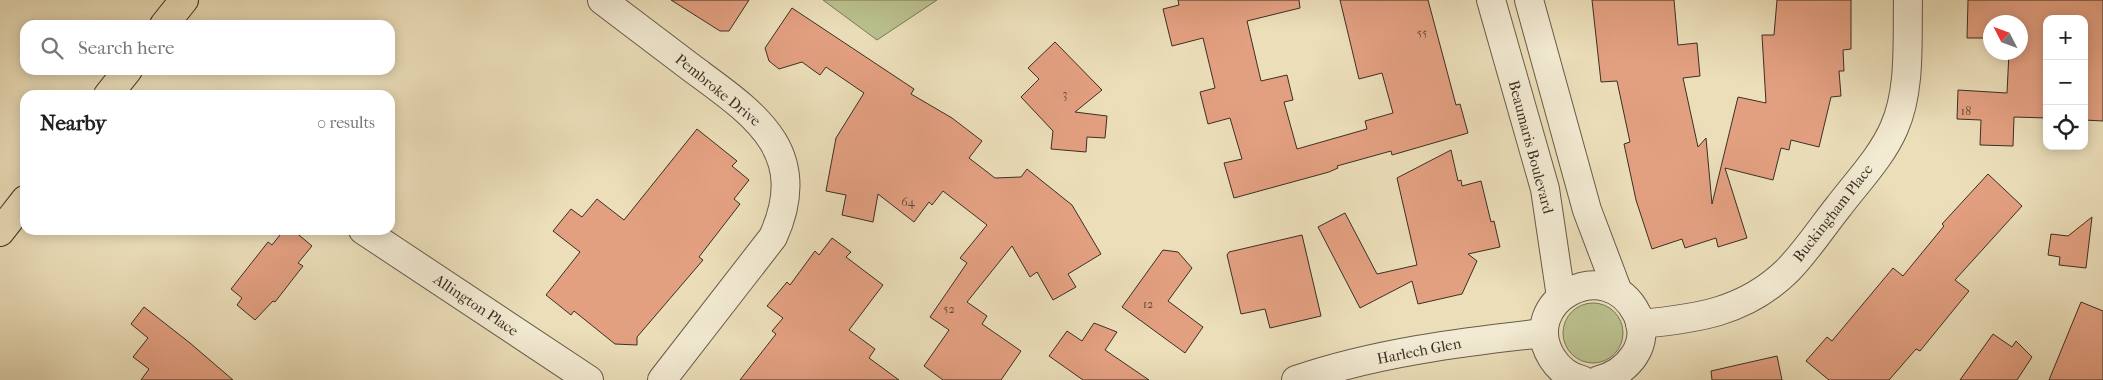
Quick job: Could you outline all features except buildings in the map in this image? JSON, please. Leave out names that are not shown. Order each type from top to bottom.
[{"type":"highway","points":[[168,20],[184,0]]},
{"type":"highway","points":[[112,90],[124,75]]},
{"type":"highway","points":[[0,232],[20,206]]},
{"type":"street","name":"Pembroke Drive","points":[[602,0],[755,117],[776,148],[783,168],[786,190],[782,216],[774,237],[662,380]]},
{"type":"street","name":"Beaumaris Boulevard","points":[[1490,0],[1545,189],[1561,297]]},
{"type":"street","points":[[1529,0],[1587,210],[1618,292]]},
{"type":"street","name":"Buckingham Place","points":[[1640,324],[1712,314],[1741,304],[1766,289],[1788,270],[1879,153],[1894,128],[1904,93],[1908,0]]},
{"type":"street","name":"Allington Place","points":[[372,235],[589,380]]},
{"type":"street","points":[[1591,285],[1605,286],[1618,292],[1635,310],[1640,324],[1640,340],[1634,368],[1624,368],[1611,377],[1582,380],[1556,364],[1548,352],[1544,333],[1549,313],[1561,297],[1568,291],[1591,285]]},
{"type":"street","name":"Harlech Glen","points":[[1296,380],[1378,358],[1445,346],[1544,333]]},
{"type":"green space","points":[[823,0],[937,0],[877,40]]},
{"type":"green space","points":[[1593,303],[1610,308],[1618,316],[1623,333],[1618,350],[1610,358],[1593,363],[1576,358],[1568,350],[1563,333],[1568,316],[1576,308]]}]
